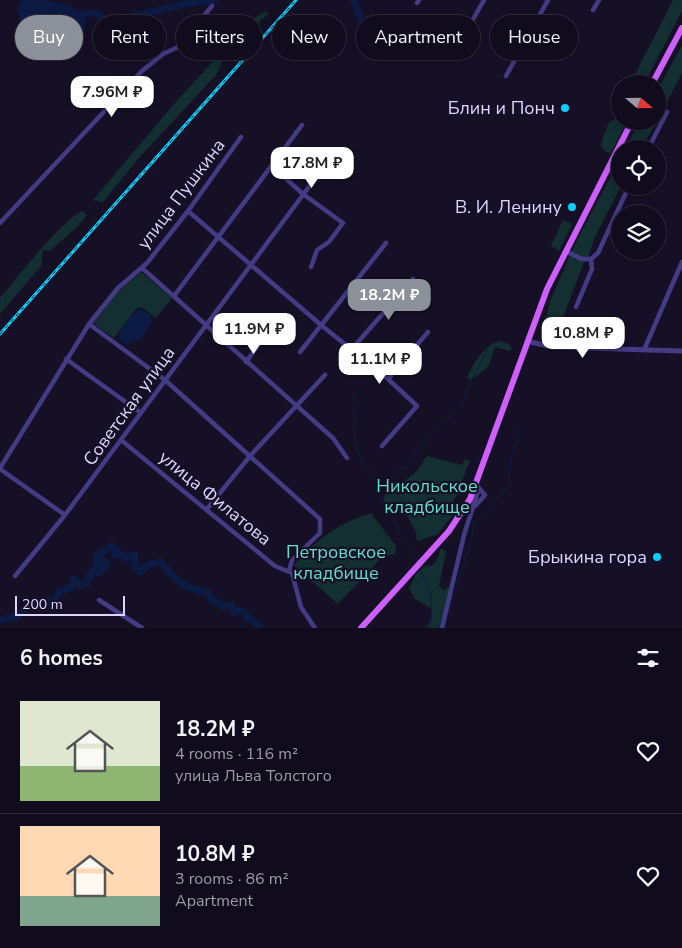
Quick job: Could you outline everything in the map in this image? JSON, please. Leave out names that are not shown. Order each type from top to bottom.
[{"type":"main road","points":[[657,75],[682,28]]},
{"type":"main road","points":[[361,628],[454,524],[478,487],[547,289],[627,130]]},
{"type":"street","points":[[476,15],[484,0]]},
{"type":"street","points":[[506,76],[548,0]]},
{"type":"street","points":[[593,10],[599,0]]},
{"type":"street","points":[[0,223],[142,71],[163,54],[178,47],[212,6]]},
{"type":"street","points":[[653,140],[667,112]]},
{"type":"street","points":[[174,296],[220,238],[302,125]]},
{"type":"street","name":"улица Пушкина","points":[[0,468],[88,324],[118,288],[142,268],[188,211],[241,137]]},
{"type":"street","name":"Советская улица","points":[[15,576],[65,515],[122,440],[303,194],[326,167],[339,158]]},
{"type":"street","points":[[272,166],[303,194],[343,223],[329,242],[317,250],[311,266]]},
{"type":"street","points":[[576,307],[592,269],[591,259],[604,244],[625,195]]},
{"type":"street","points":[[188,211],[321,325],[388,378],[417,406],[382,446]]},
{"type":"street","points":[[300,352],[386,243]]},
{"type":"street","points":[[565,251],[582,259],[591,259]]},
{"type":"street","points":[[644,350],[682,262]]},
{"type":"street","points":[[142,268],[333,438],[347,458]]},
{"type":"street","points":[[351,350],[413,279]]},
{"type":"street","points":[[88,324],[165,380],[320,519],[320,533],[292,560],[289,570],[294,577],[301,607],[315,628]]},
{"type":"street","points":[[246,362],[270,329]]},
{"type":"street","points":[[388,378],[428,332]]},
{"type":"street","points":[[528,341],[552,347],[682,351]]},
{"type":"street","points":[[66,360],[141,413]]},
{"type":"street","points":[[207,509],[250,456],[324,375]]},
{"type":"street","name":"улица Филатова","points":[[122,440],[275,566],[289,570]]},
{"type":"street","points":[[0,468],[65,515]]},
{"type":"street","points":[[442,628],[464,535],[474,507],[485,497],[485,492],[478,487]]},
{"type":"street","points":[[99,600],[138,627]]},
{"type":"green space","points":[[673,0],[682,0],[682,11],[649,75],[635,75]]},
{"type":"green space","points":[[267,11],[268,14],[262,20],[262,15],[259,15]]},
{"type":"green space","points":[[682,45],[682,73],[666,104],[666,75]]},
{"type":"green space","points":[[214,60],[223,60],[216,75],[138,159],[103,202],[93,200],[174,104]]},
{"type":"green space","points":[[611,121],[611,130],[622,130],[618,140],[611,140],[611,153],[606,152],[601,146]]},
{"type":"green space","points":[[635,130],[652,130],[646,140],[630,140]]},
{"type":"green space","points":[[611,176],[611,195],[616,195],[595,237],[588,257],[584,258],[571,252]]},
{"type":"green space","points":[[82,211],[87,215],[78,226],[50,251],[43,250],[41,266],[0,314],[0,298],[51,238]]},
{"type":"green space","points":[[563,220],[572,224],[559,251],[551,246]]},
{"type":"green space","points":[[570,255],[584,262],[556,336],[544,331],[544,327],[550,301]]},
{"type":"green space","points":[[141,272],[172,298],[156,318],[141,307],[136,309],[114,338],[95,325],[94,322],[116,293]]},
{"type":"green space","points":[[499,341],[509,344],[512,348],[509,351],[495,347],[488,367],[471,380],[467,378],[484,351]]},
{"type":"green space","name":"Никольское кладбище","points":[[427,456],[462,465],[465,459],[470,461],[453,503],[453,515],[438,534],[417,541],[416,532],[402,507],[384,502],[383,499],[387,490],[396,482],[403,482],[417,471]]},
{"type":"green space","name":"Петровское кладбище","points":[[371,513],[396,546],[395,554],[383,556],[338,604],[294,565],[328,533],[348,522]]},
{"type":"green space","points":[[441,548],[446,551],[439,586],[444,590],[449,587],[449,590],[440,628],[426,628],[432,618],[431,608],[415,599],[409,589],[419,571],[426,566],[433,565]]},
{"type":"water","points":[[23,0],[58,2],[74,8],[82,15],[19,15],[17,6]]},
{"type":"water","points":[[83,16],[86,20],[83,36]]},
{"type":"water","points":[[140,309],[150,314],[152,322],[141,339],[126,345],[119,339],[121,331],[130,318]]},
{"type":"waterway","points":[[83,15],[99,14],[103,20],[110,22],[184,4],[214,0]]},
{"type":"waterway","points":[[354,0],[359,15]]},
{"type":"waterway","points":[[415,559],[407,542],[399,533],[394,519],[381,500],[379,488],[388,479],[411,463],[419,448],[440,424],[450,417],[455,408],[462,405],[469,385],[488,350],[484,346]]},
{"type":"waterway","points":[[352,397],[355,409],[356,444],[363,461],[380,485]]},
{"type":"waterway","points":[[448,613],[471,541],[474,524],[492,508],[494,501],[509,486],[511,457],[519,436],[518,426]]},
{"type":"waterway","points":[[0,620],[18,616],[28,606],[33,605],[35,600],[43,606],[50,600],[55,601],[59,591],[71,588],[74,579],[80,585],[86,584],[93,571],[99,573],[107,565],[103,560],[96,565],[97,555],[112,546],[117,551],[115,555],[124,555],[125,559],[135,555],[135,567],[140,572],[148,565],[161,562],[176,579],[193,589],[209,593],[210,598],[224,607],[231,605],[234,613],[244,612],[247,618],[252,619],[260,628]]},
{"type":"waterway","points":[[419,568],[431,597],[432,612],[429,628]]},
{"type":"waterway","points":[[437,628],[441,623]]},
{"type":"railway","points":[[0,334],[296,0]]},
{"type":"place","name":"Блин и Понч","points":[[565,108]]},
{"type":"place","name":"В. И. Ленину","points":[[572,207]]},
{"type":"place","name":"Брыкина гора","points":[[657,557]]}]
